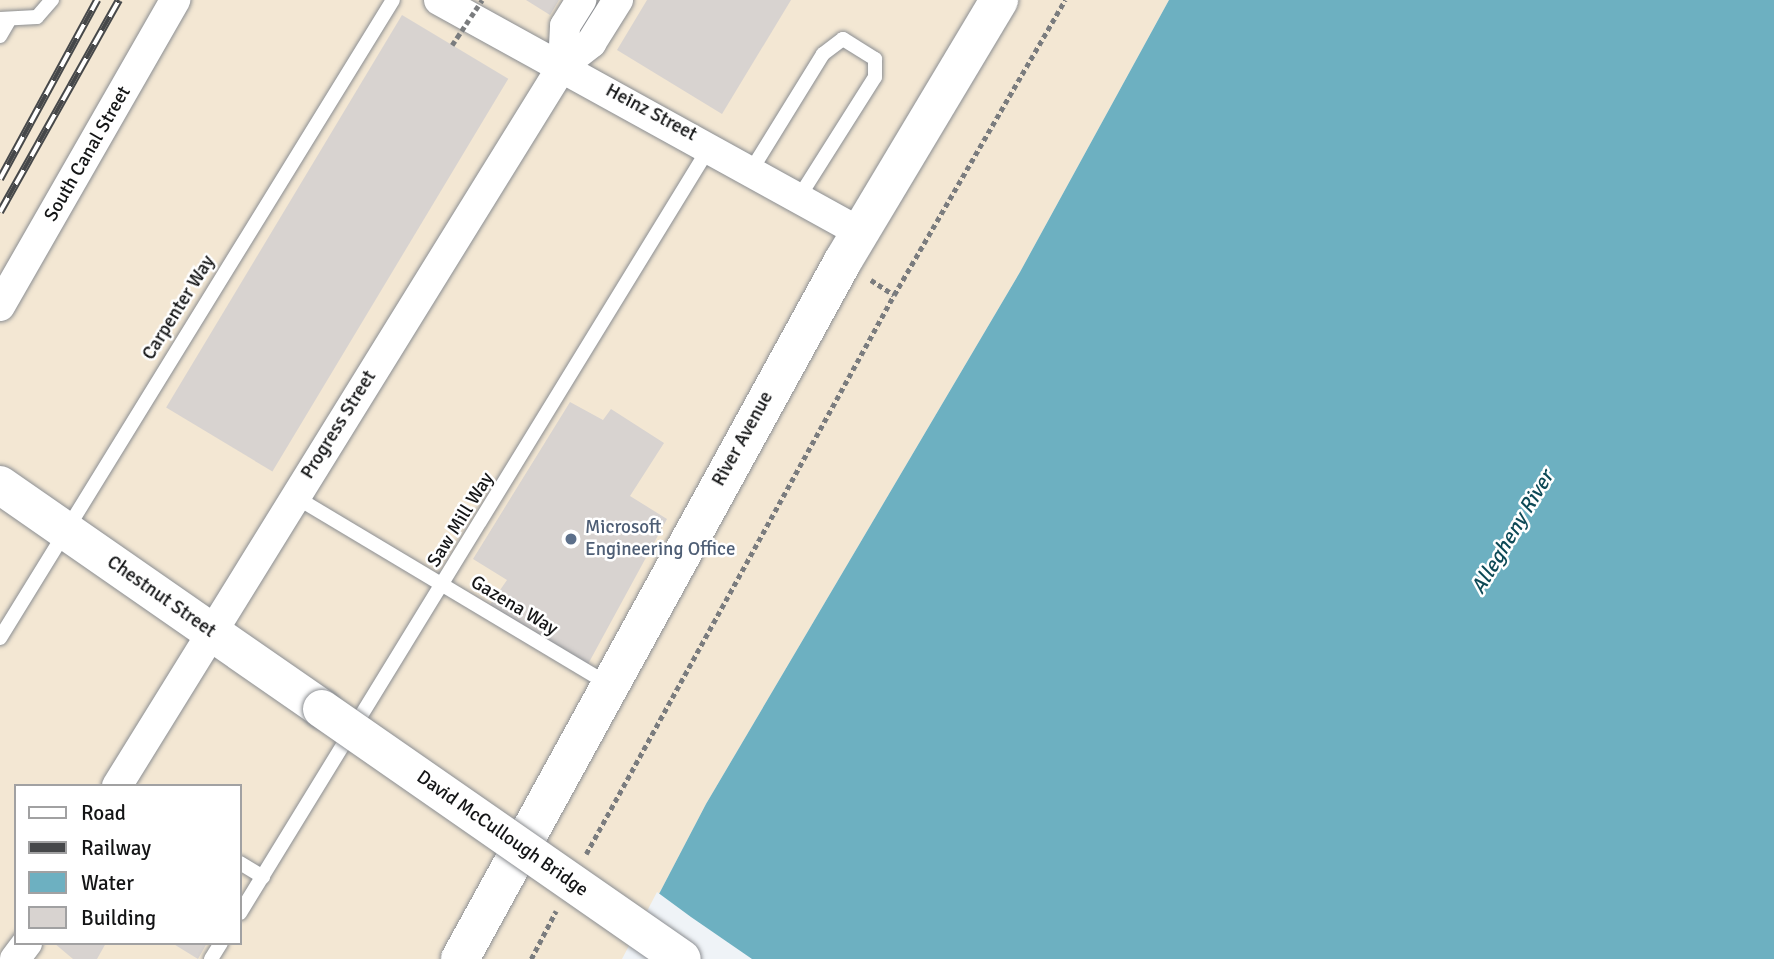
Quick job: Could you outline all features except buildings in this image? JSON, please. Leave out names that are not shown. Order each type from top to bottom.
[{"type":"street","name":"South Canal Street","points":[[0,306],[175,0]]},
{"type":"street","name":"Heinz Street","points":[[439,0],[710,145],[859,232]]},
{"type":"street","name":"Progress Street","points":[[563,65],[565,26],[581,0]]},
{"type":"street","name":"Progress Street","points":[[118,784],[210,630],[563,65],[591,43],[618,0]]},
{"type":"street","name":"River Avenue","points":[[460,959],[606,683],[859,232],[999,0]]},
{"type":"street","name":"Chestnut Street","points":[[0,485],[322,709]]},
{"type":"street","name":"David McCullough Bridge","points":[[322,709],[682,959]]},
{"type":"lane","points":[[0,36],[4,20],[37,18],[52,0]]},
{"type":"lane","name":"Carpenter Way","points":[[0,638],[64,530],[393,0]]},
{"type":"lane","points":[[752,169],[822,54],[843,39],[876,59],[875,77],[799,197]]},
{"type":"lane","name":"Saw Mill Way","points":[[242,911],[443,586],[710,145]]},
{"type":"lane","name":"Gazena Way","points":[[294,496],[606,683]]},
{"type":"lane","points":[[242,864],[263,877]]},
{"type":"path","points":[[452,45],[482,0]]},
{"type":"path","points":[[582,862],[894,295],[1065,0]]},
{"type":"path","points":[[531,959],[562,899]]},
{"type":"shaded area","points":[[0,0],[1169,0],[1020,272],[706,804],[625,959],[0,959]]},
{"type":"water","name":"Allegheny River","points":[[1169,0],[1774,0],[1774,959],[625,959],[706,804],[1020,272]]},
{"type":"pier","points":[[657,892],[691,917],[752,959],[622,959]]},
{"type":"railway","points":[[0,179],[97,0]]},
{"type":"railway","points":[[0,212],[119,0]]},
{"type":"place","name":"Microsoft Engineering Office","points":[[571,539]]}]
